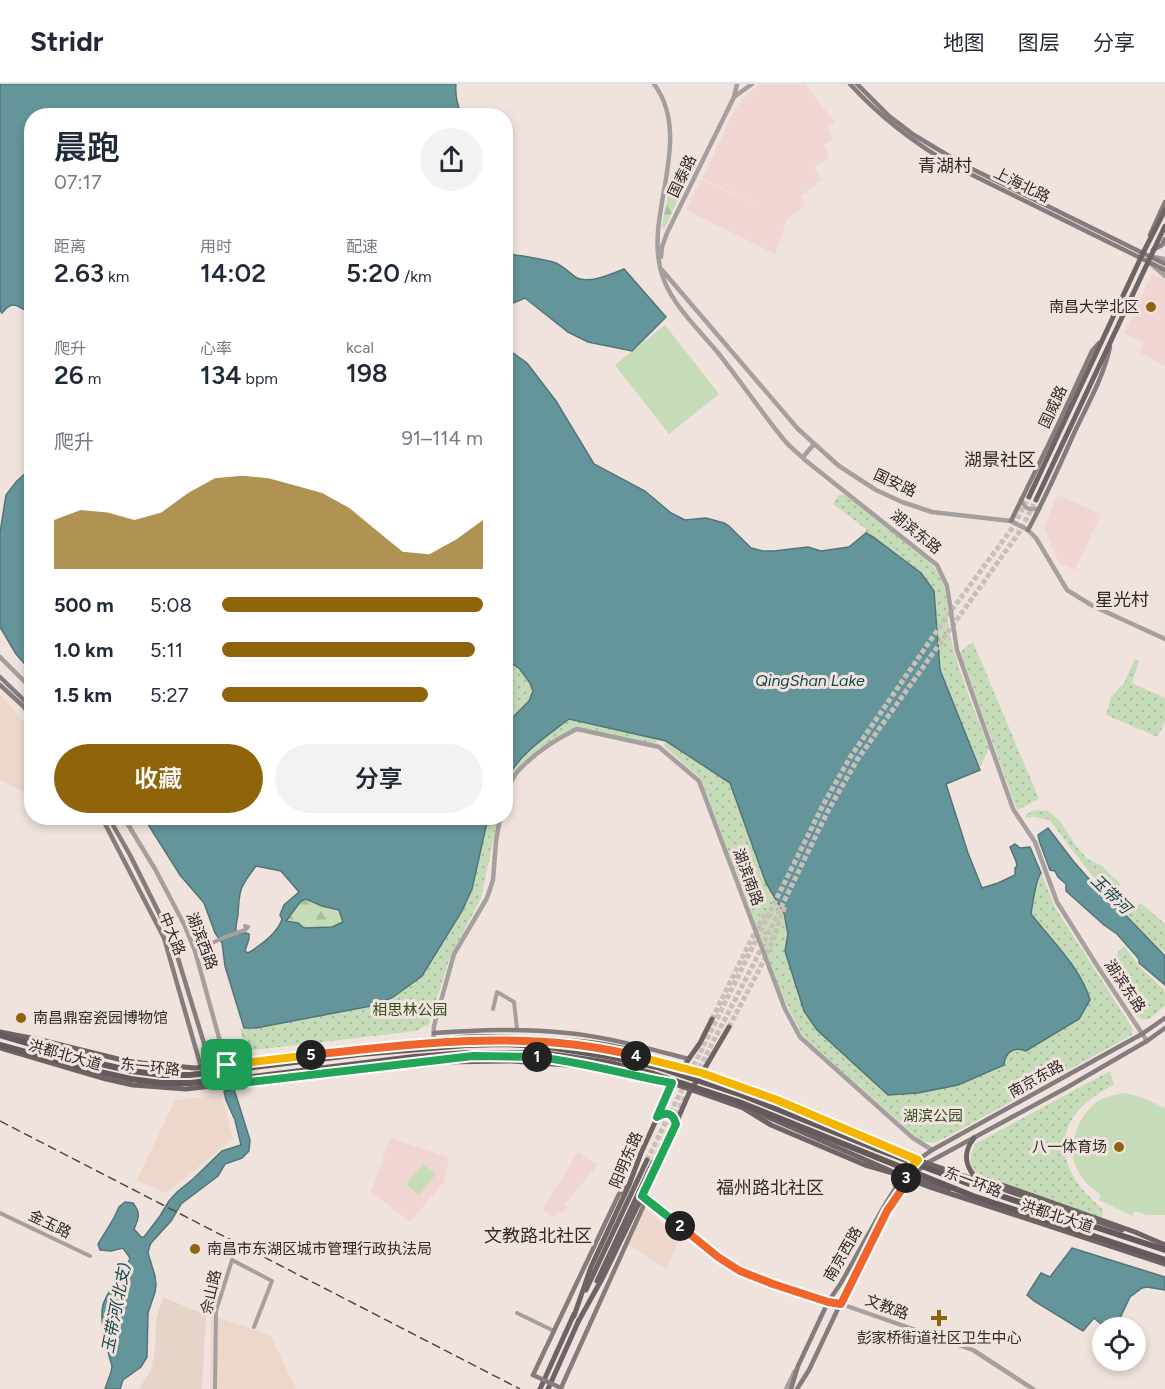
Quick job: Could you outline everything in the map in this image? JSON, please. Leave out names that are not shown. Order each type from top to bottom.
[{"type":"highway","name":"东一环路","points":[[0,1033],[92,1062],[162,1076],[190,1076],[394,1050],[466,1045],[504,1044],[569,1049],[612,1056],[657,1067],[742,1095],[1001,1196],[1165,1250]]},
{"type":"highway","name":"东一环路","points":[[0,1047],[131,1079],[161,1083],[210,1081],[414,1057],[495,1053],[542,1053],[610,1063],[654,1074],[739,1102],[973,1196],[1165,1262]]},
{"type":"main road","name":"上海北路","points":[[850,84],[895,127],[937,156],[1142,256],[1165,264]]},
{"type":"main road","name":"上海北路","points":[[857,84],[889,116],[914,135],[964,165],[1142,256]]},
{"type":"main road","points":[[1146,246],[1165,202]]},
{"type":"main road","name":"国威路","points":[[1029,497],[1165,210]]},
{"type":"main road","name":"国威路","points":[[1036,500],[1165,226]]},
{"type":"main road","points":[[1153,250],[1162,245],[1165,239]]},
{"type":"main road","name":"上海北路","points":[[1149,259],[1165,270]]},
{"type":"main road","name":"国威路","points":[[1011,521],[1092,351],[1105,337]]},
{"type":"main road","name":"国威路","points":[[1028,530],[1103,371],[1111,341]]},
{"type":"main road","points":[[0,677],[24,700]]},
{"type":"main road","points":[[0,685],[24,707]]},
{"type":"main road","name":"中大路","points":[[106,825],[164,938],[201,1067]]},
{"type":"main road","name":"中大路","points":[[113,825],[172,939],[211,1066]]},
{"type":"main road","name":"南京东路","points":[[918,1160],[1143,1034],[1165,1018]]},
{"type":"main road","name":"阳明东路","points":[[574,1316],[591,1267],[672,1083],[683,1069],[712,1019]]},
{"type":"main road","name":"阳明东路","points":[[578,1322],[603,1277],[690,1091],[729,1027]]},
{"type":"main road","name":"南京东路","points":[[927,1163],[1066,1088],[1165,1028]]},
{"type":"main road","points":[[434,1033],[490,1029],[567,1033],[611,1039],[689,1059]]},
{"type":"main road","name":"洪都北大道","points":[[0,1033],[41,1040],[118,1059],[167,1066],[201,1067],[373,1048],[474,1041],[528,1040],[608,1049],[702,1073],[777,1100],[918,1160],[1135,1232],[1165,1245]]},
{"type":"main road","points":[[394,1050],[456,1038],[490,1036],[607,1045],[651,1056],[662,1062]]},
{"type":"main road","name":"洪都北大道","points":[[0,1047],[106,1079],[133,1085],[186,1089],[473,1056],[536,1056],[573,1061],[672,1083],[774,1120],[927,1186],[1165,1262]]},
{"type":"main road","points":[[315,1069],[367,1070],[444,1062],[511,1061],[595,1067]]},
{"type":"main road","points":[[745,1109],[771,1125],[865,1165],[973,1196]]},
{"type":"main road","points":[[974,1138],[966,1156],[969,1168],[980,1179]]},
{"type":"main road","name":"南京西路","points":[[791,1389],[798,1366],[828,1302],[903,1176],[918,1160]]},
{"type":"main road","name":"阳明东路","points":[[540,1389],[650,1161],[548,1389]]},
{"type":"main road","name":"南京西路","points":[[799,1389],[887,1211],[909,1179],[927,1163]]},
{"type":"main road","points":[[629,1185],[619,1194],[533,1375],[561,1388],[643,1207],[642,1196]]},
{"type":"street","name":"湖滨东路","points":[[654,84],[660,92],[670,123],[670,152],[658,224],[660,267],[665,286],[786,442],[938,565],[947,586],[957,650],[1013,808],[1036,847],[1057,902],[1147,1041]]},
{"type":"street","name":"国泰路","points":[[660,267],[662,247],[667,234],[734,97],[736,84]]},
{"type":"street","name":"国泰路","points":[[734,97],[752,84]]},
{"type":"street","points":[[1149,259],[1165,259]]},
{"type":"street","points":[[1149,259],[1161,275],[1165,276]]},
{"type":"street","name":"国安路","points":[[660,267],[798,429],[839,466],[867,485],[902,502],[932,512],[1011,521],[1028,530],[1036,538],[1067,590],[1093,606],[1165,639]]},
{"type":"street","points":[[803,457],[814,444]]},
{"type":"street","points":[[1021,498],[1027,509],[1040,508]]},
{"type":"street","points":[[0,657],[24,681]]},
{"type":"street","name":"湖滨南路","points":[[513,781],[518,771],[545,747],[577,729],[659,747],[685,768],[699,781],[784,1009],[800,1037],[913,1138],[933,1150]]},
{"type":"street","name":"湖滨西路","points":[[128,825],[155,869],[184,924],[195,951],[232,1084]]},
{"type":"street","points":[[433,1044],[434,1026],[454,954],[487,898],[493,880],[499,825]]},
{"type":"street","points":[[195,951],[245,928]]},
{"type":"street","points":[[494,1009],[497,992],[514,1002],[516,1029]]},
{"type":"street","points":[[657,1117],[663,1113],[669,1113],[674,1117],[676,1124]]},
{"type":"street","name":"文教路","points":[[642,1196],[718,1257],[740,1271],[973,1350],[1033,1389]]},
{"type":"street","name":"金玉路","points":[[0,1213],[90,1256]]},
{"type":"street","name":"佘山路","points":[[215,1389],[216,1311],[232,1260],[272,1281],[254,1327]]},
{"type":"street","points":[[517,1313],[554,1331]]},
{"type":"street","points":[[786,1389],[798,1366]]},
{"type":"shaded area","points":[[760,84],[805,84],[835,123],[827,127],[833,140],[824,144],[829,158],[814,167],[821,180],[801,196],[805,205],[787,219],[775,254],[686,210],[701,179],[780,216],[702,178],[736,107]]},
{"type":"shaded area","name":"南昌大学北区","points":[[1152,274],[1165,280],[1165,366],[1139,352],[1144,343],[1124,333]]},
{"type":"shaded area","points":[[1057,495],[1101,514],[1075,570],[1059,563],[1044,528]]},
{"type":"shaded area","points":[[0,694],[24,723],[24,792],[0,780]]},
{"type":"shaded area","points":[[222,1095],[233,1139],[166,1193],[137,1180],[175,1100]]},
{"type":"shaded area","points":[[390,1138],[449,1157],[444,1182],[410,1222],[371,1192]]},
{"type":"shaded area","points":[[578,1152],[598,1165],[564,1205],[568,1208],[554,1217],[542,1210]]},
{"type":"shaded area","points":[[645,1208],[680,1239],[666,1269],[629,1245]]},
{"type":"shaded area","points":[[163,1297],[206,1315],[202,1389],[139,1389],[151,1370],[155,1351],[156,1320]]},
{"type":"shaded area","points":[[211,1315],[270,1335],[296,1389],[210,1389]]},
{"type":"green space","points":[[672,174],[686,181],[664,230],[662,225]]},
{"type":"green space","points":[[665,325],[719,394],[669,434],[615,365]]},
{"type":"green space","points":[[839,495],[848,496],[928,560],[936,569],[944,588],[955,653],[989,749],[981,765],[979,766],[940,670],[934,591],[921,573],[866,533],[866,529],[833,504]]},
{"type":"green space","points":[[973,642],[1039,799],[1017,810],[961,654],[962,650]]},
{"type":"green space","points":[[1135,659],[1139,661],[1132,683],[1165,698],[1165,721],[1158,737],[1106,715],[1111,697],[1124,683]]},
{"type":"green space","points":[[513,664],[519,668],[530,683],[533,691],[529,701],[513,717]]},
{"type":"green space","points":[[569,719],[655,739],[659,747],[577,729],[566,734],[518,771],[513,779],[513,767],[533,747]]},
{"type":"green space","name":"湖滨公园","points":[[666,741],[730,783],[766,883],[784,913],[788,934],[785,951],[804,1011],[817,1030],[888,1095],[918,1093],[958,1085],[1004,1060],[1010,1051],[1021,1049],[1090,1000],[1077,972],[1031,914],[1041,873],[1056,909],[1133,1029],[1132,1035],[943,1139],[933,1143],[921,1141],[802,1035],[781,993],[701,779],[664,746]]},
{"type":"green space","points":[[1036,810],[1048,811],[1060,821],[1087,859],[1101,865],[1121,884],[1117,889],[1135,908],[1141,903],[1165,924],[1165,953],[1108,894],[1050,820],[1026,818],[1026,814]]},
{"type":"green space","name":"相思林公园","points":[[486,825],[497,825],[481,898],[449,960],[429,1024],[416,1031],[246,1051],[240,1029],[376,1005],[472,889]]},
{"type":"green space","points":[[306,899],[339,910],[343,923],[332,927],[304,928],[298,923],[285,920],[301,901]]},
{"type":"green space","points":[[1124,946],[1140,967],[1165,991],[1165,1006],[1149,1019],[1141,1019],[1135,1014],[1106,971],[1105,967]]},
{"type":"green space","points":[[1110,1071],[1114,1085],[1089,1100],[1079,1110],[1066,1132],[1064,1145],[1072,1174],[1082,1189],[1103,1210],[1102,1218],[980,1179],[971,1162],[975,1144]]},
{"type":"green space","name":"八一体育场","points":[[1123,1093],[1141,1097],[1165,1108],[1165,1215],[1147,1215],[1134,1211],[1132,1216],[1099,1200],[1101,1195],[1087,1183],[1076,1167],[1074,1139],[1086,1112],[1100,1100]]},
{"type":"green space","points":[[423,1164],[436,1174],[419,1195],[406,1184]]},
{"type":"water","points":[[0,84],[456,84],[459,108],[24,108],[24,310],[12,305],[2,313],[0,311]]},
{"type":"water","points":[[513,254],[553,262],[582,280],[600,278],[624,269],[666,317],[632,351],[588,342],[568,332],[525,298],[513,303]]},
{"type":"water","name":"QingShan Lake","points":[[513,353],[527,363],[556,401],[594,464],[645,491],[671,513],[685,520],[706,518],[724,523],[751,548],[763,551],[808,547],[821,551],[849,547],[866,533],[921,573],[934,591],[940,670],[980,770],[946,784],[968,853],[982,888],[1015,875],[1017,866],[1010,847],[1015,844],[1020,848],[1030,847],[1041,873],[1031,914],[1065,955],[1086,988],[1090,1000],[1079,1019],[1026,1051],[1018,1049],[1011,1051],[1004,1065],[958,1085],[918,1093],[888,1095],[817,1030],[804,1011],[785,951],[788,934],[784,913],[766,883],[730,783],[666,741],[569,719],[526,754],[513,770],[513,717],[529,701],[533,691],[519,668],[513,664]]},
{"type":"water","points":[[24,475],[24,663],[0,627],[0,533],[6,495]]},
{"type":"water","points":[[148,825],[486,825],[472,889],[462,911],[422,976],[393,997],[376,1005],[256,1028],[244,1028],[225,966],[222,943],[215,933],[204,903],[180,875]],"holes":[[[256,866],[281,871],[299,892],[284,905],[280,915],[282,919],[273,934],[248,953],[245,951],[249,934],[237,934],[236,927],[241,889]],[[306,899],[339,910],[343,922],[332,927],[304,928],[298,923],[286,921],[301,901]]]},
{"type":"water","points":[[1048,828],[1098,889],[1165,956],[1165,985],[1139,963],[1139,959],[1117,934],[1066,891],[1066,884],[1055,871],[1050,870],[1038,835]]},
{"type":"water","name":"玉带河(北支)","points":[[234,1089],[250,1140],[249,1151],[242,1158],[225,1164],[218,1176],[181,1204],[171,1221],[151,1243],[148,1253],[156,1285],[148,1313],[147,1357],[141,1367],[123,1380],[120,1389],[105,1389],[112,1366],[103,1327],[103,1305],[130,1258],[123,1248],[111,1251],[100,1250],[98,1244],[119,1207],[125,1202],[133,1203],[136,1207],[138,1216],[134,1229],[141,1237],[144,1237],[177,1192],[222,1151],[241,1145],[224,1091]]},
{"type":"water","points":[[1072,1248],[1165,1277],[1165,1290],[1142,1288],[1130,1297],[1120,1317],[1092,1317],[1092,1320],[1083,1331],[1027,1295],[1041,1273],[1050,1277]]},
{"type":"tunnel","points":[[647,1160],[823,805],[851,756],[943,622],[1013,527],[1029,497]]},
{"type":"tunnel","points":[[689,1088],[752,967],[828,811],[857,760],[1020,531],[1036,500]]},
{"type":"tunnel","points":[[729,1027],[773,940],[785,906]]},
{"type":"tunnel","points":[[712,1019],[767,911]]},
{"type":"tunnel","points":[[653,1162],[685,1097]]},
{"type":"railway","points":[[0,1121],[520,1389]]},
{"type":"place","name":"南昌大学北区","points":[[1151,307]]},
{"type":"place","name":"南昌鼎窑瓷园博物馆","points":[[21,1018]]},
{"type":"place","name":"八一体育场","points":[[1119,1147]]},
{"type":"place","name":"南昌市东湖区城市管理行政执法局","points":[[195,1249]]},
{"type":"place","name":"彭家桥街道社区卫生中心","points":[[939,1318]]},
{"type":"district","name":"青湖村","points":[[945,166]]},
{"type":"district","name":"湖景社区","points":[[1000,460]]},
{"type":"district","name":"星光村","points":[[1122,600]]},
{"type":"district","name":"福州路北社区","points":[[770,1188]]},
{"type":"district","name":"文教路北社区","points":[[538,1236]]},
{"type":"route","points":[[528,1040],[586,1045],[627,1053],[702,1073],[777,1100],[918,1160],[903,1176],[909,1179],[887,1211],[841,1304],[828,1302],[740,1271],[718,1257],[642,1196],[676,1124],[674,1117],[669,1113],[663,1113],[657,1117],[672,1083],[573,1061],[536,1056],[473,1056],[232,1084],[227,1065],[373,1048],[474,1041],[528,1040]]},
{"type":"water label","name":"玉带河","points":[[1111,894]]}]
